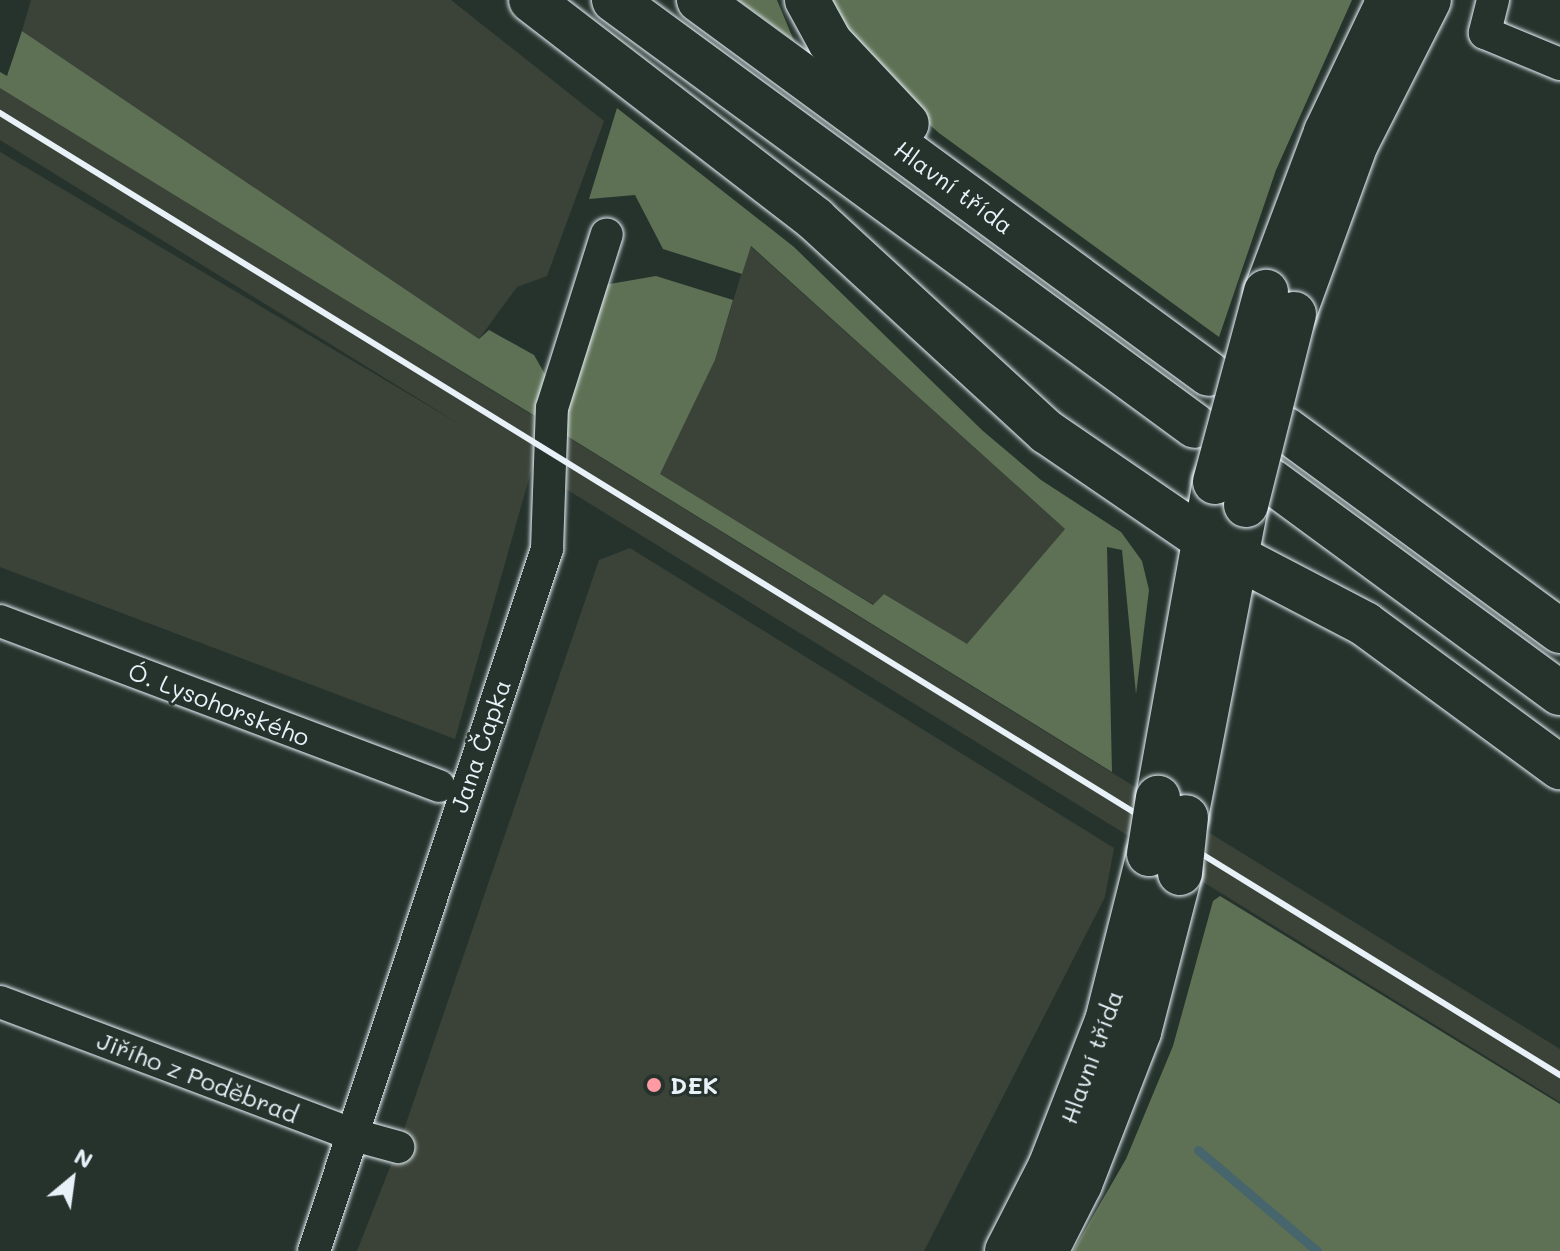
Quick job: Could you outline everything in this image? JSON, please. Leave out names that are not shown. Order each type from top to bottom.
[{"type":"main road","points":[[531,0],[815,219],[1047,432],[1220,548],[1365,624],[1560,767]]},
{"type":"main road","points":[[614,0],[1195,426]]},
{"type":"main road","name":"Hlavní třída","points":[[699,0],[1209,374]]},
{"type":"main road","points":[[807,0],[830,42],[864,83],[1069,271]]},
{"type":"main road","points":[[1280,303],[1429,0]]},
{"type":"main road","points":[[1164,864],[1220,548],[1244,489],[1280,303],[1326,132],[1387,3]]},
{"type":"main road","points":[[1285,429],[1560,631]]},
{"type":"main road","points":[[1244,489],[1560,693]]},
{"type":"main road","name":"Hlavní třída","points":[[1007,1251],[1050,1167],[1164,864]]},
{"type":"main road","name":"Hlavní třída","points":[[1046,1251],[1080,1184],[1139,1032],[1164,864]]},
{"type":"street","points":[[1493,0],[1485,33],[1560,64]]},
{"type":"street","name":"Jana Čapka","points":[[314,1251],[547,549],[552,408],[607,234]]},
{"type":"street","name":"Ó. Lysohorského","points":[[0,621],[439,786]]},
{"type":"street","name":"Jiřího z Poděbrad","points":[[0,1002],[354,1135],[398,1147]]},
{"type":"shaded area","points":[[31,0],[451,0],[604,121],[547,276],[517,287],[479,339],[22,31]]},
{"type":"shaded area","points":[[0,87],[1560,1049],[1560,1102],[532,468],[455,739],[0,567],[0,152],[461,425],[0,140]]},
{"type":"shaded area","points":[[750,246],[1065,529],[967,645],[884,594],[874,605],[659,474],[715,360]]},
{"type":"shaded area","points":[[630,548],[1114,848],[1105,897],[924,1251],[357,1251],[398,1147],[599,560]]},
{"type":"green space","points":[[738,0],[777,0],[794,41]]},
{"type":"green space","points":[[826,0],[1352,0],[1276,170],[1219,337],[939,133],[893,93]]},
{"type":"green space","points":[[22,31],[479,339],[489,330],[534,355],[546,376],[535,416],[0,88],[0,72],[7,76]]},
{"type":"green space","points":[[617,108],[794,247],[983,431],[1041,480],[1121,532],[1142,561],[1149,590],[1136,694],[1122,550],[1107,547],[1112,772],[562,433],[598,286],[656,276],[733,300],[715,360],[660,474],[873,605],[884,594],[967,644],[1065,529],[751,246],[742,274],[663,249],[635,195],[589,199]]},
{"type":"green space","points":[[1220,896],[1560,1104],[1560,1251],[1073,1251],[1126,1159],[1173,1046],[1213,901]]},
{"type":"waterway","points":[[1198,1150],[1317,1251]]},
{"type":"railway","points":[[0,113],[1560,1075]]},
{"type":"place","name":"DEK","points":[[654,1085]]}]
